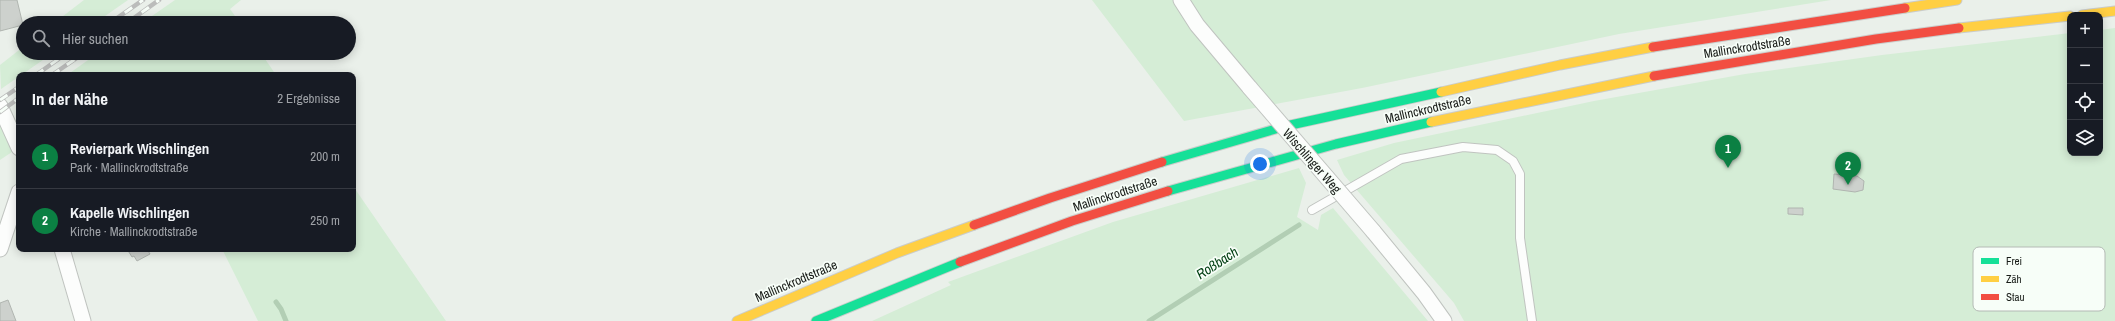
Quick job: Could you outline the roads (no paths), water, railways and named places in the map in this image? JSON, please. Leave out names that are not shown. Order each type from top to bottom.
[{"type":"highway","name":"Mallinckrodtstraße","points":[[738,321],[897,253],[1050,198],[1128,172],[1286,126],[1560,65],[1687,41],[1957,0]]},
{"type":"highway","points":[[2103,12],[2115,11]]},
{"type":"highway","name":"Mallinckrodtstraße","points":[[816,321],[962,260],[1057,226],[1246,167],[1373,135],[1585,87],[1878,38],[2067,16]]},
{"type":"street","name":"Wischlinger Weg","points":[[1181,0],[1210,42],[1373,231],[1416,283],[1444,321]]},
{"type":"street","points":[[0,106],[16,132]]},
{"type":"street","points":[[0,249],[16,202]]},
{"type":"street","points":[[63,252],[83,321]]},
{"type":"lane","points":[[1312,210],[1401,159],[1463,147],[1497,150],[1513,161],[1520,174],[1520,238],[1532,321]]},
{"type":"waterway","name":"Roßbach","points":[[1149,321],[1299,225]]},
{"type":"waterway","points":[[276,302],[286,321]]},
{"type":"railway","points":[[120,16],[143,0]]},
{"type":"railway","points":[[137,16],[159,0]]},
{"type":"railway","points":[[40,72],[57,60]]},
{"type":"railway","points":[[56,72],[74,60]]},
{"type":"railway","points":[[0,100],[16,89]]},
{"type":"railway","points":[[0,112],[16,100]]},
{"type":"place","name":"Revierpark Wischlingen","points":[[1728,168]]},
{"type":"place","name":"Kapelle Wischlingen","points":[[1848,185]]}]
